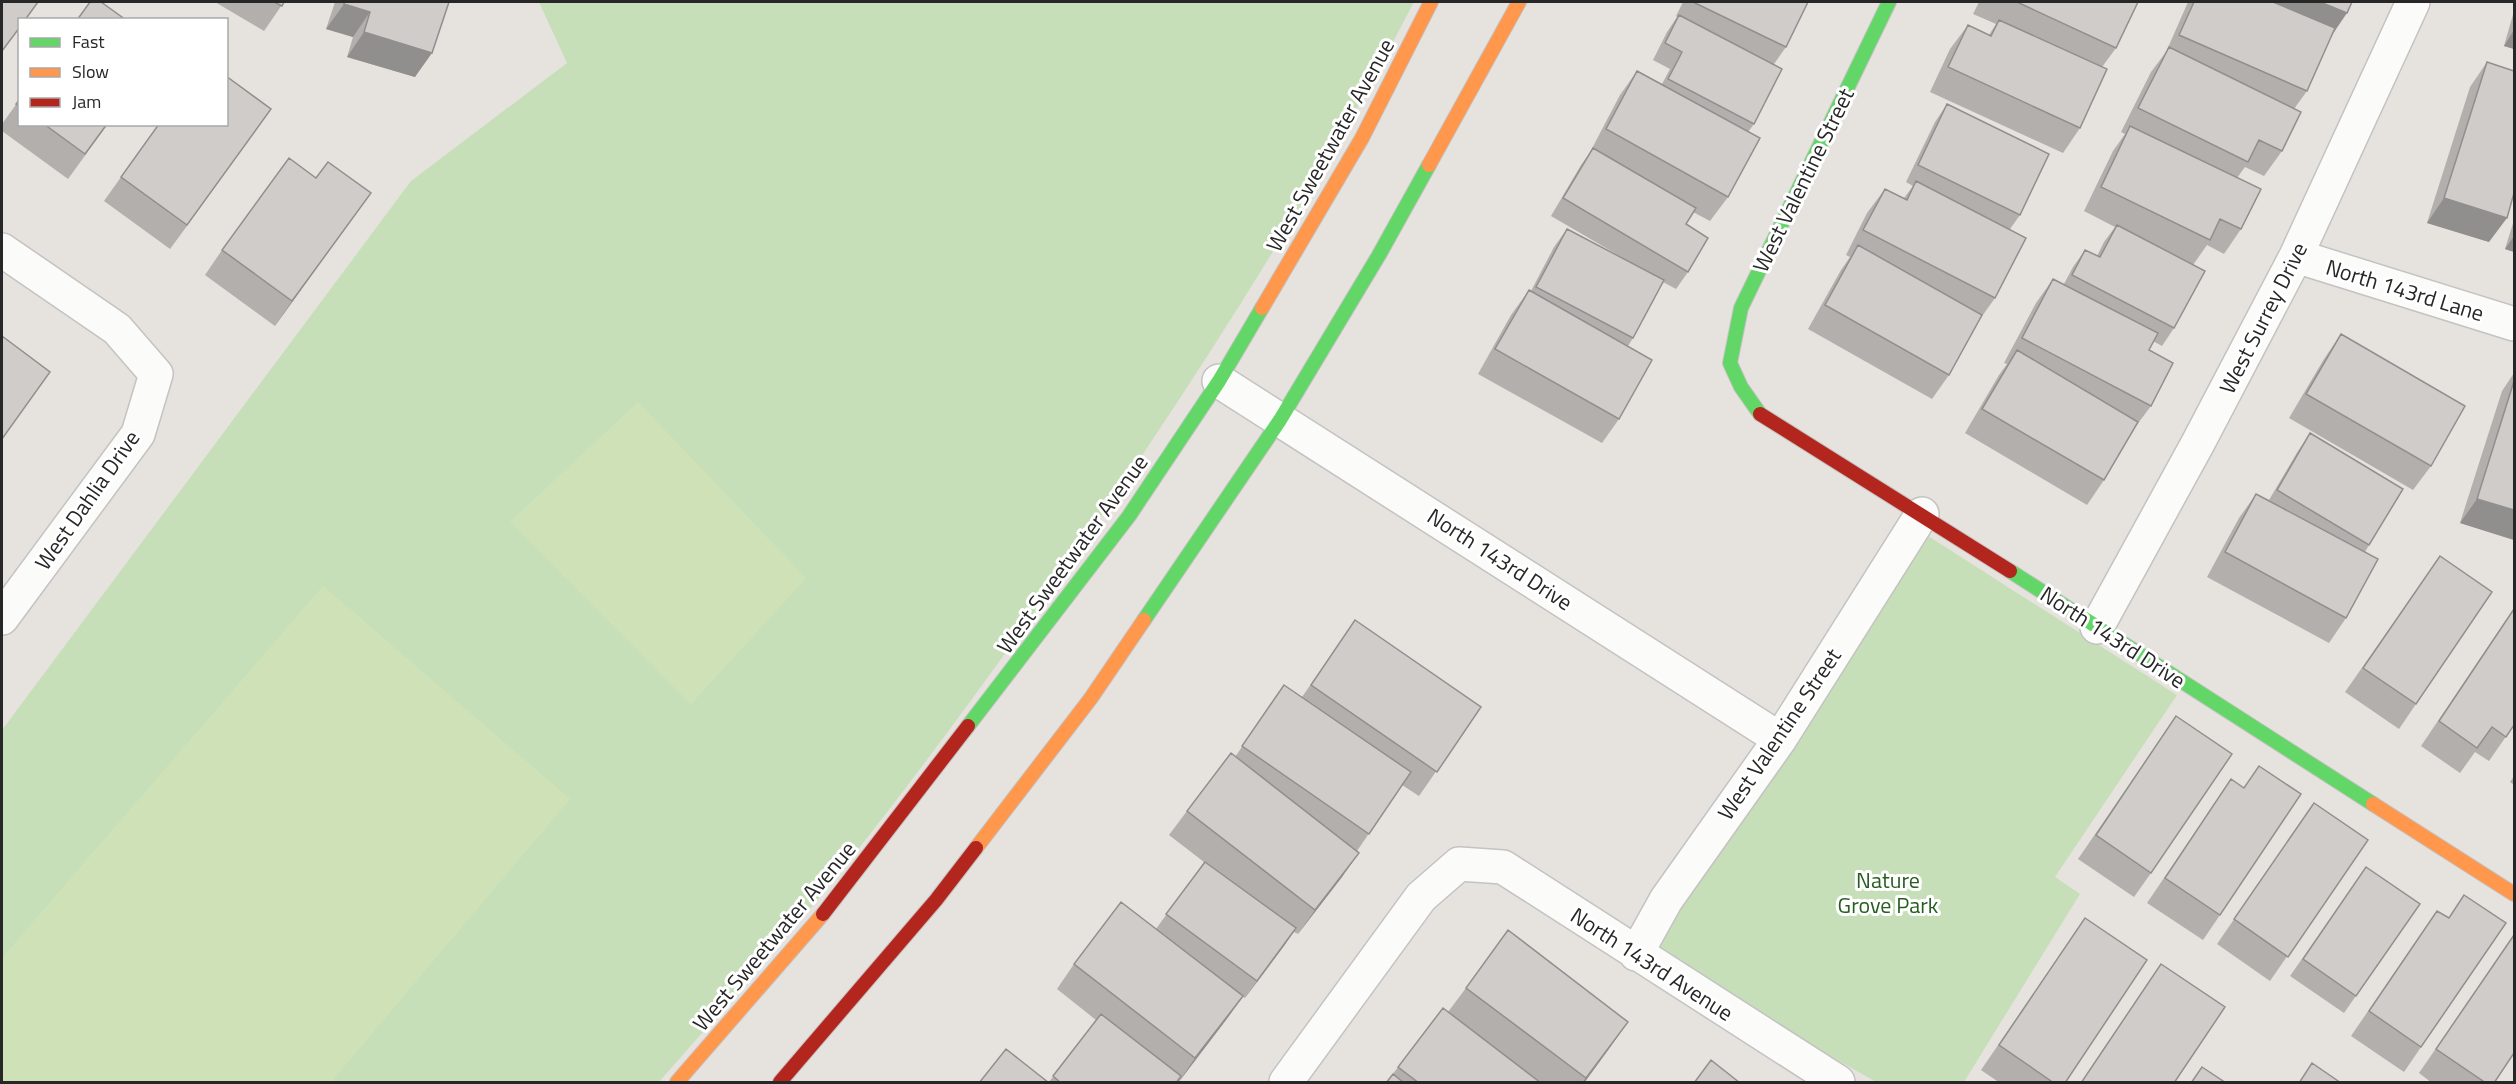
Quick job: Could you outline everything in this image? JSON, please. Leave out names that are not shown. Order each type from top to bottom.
[{"type":"street","name":"West Sweetwater Avenue","points":[[677,1083],[836,899],[1000,688],[1129,516],[1219,381],[1362,138],[1431,2]]},
{"type":"street","points":[[780,1083],[936,900],[1091,698],[1280,420],[1385,245],[1519,2]]},
{"type":"street","name":"West Valentine Street","points":[[1730,363],[1741,308],[1889,2]]},
{"type":"street","name":"West Surrey Drive","points":[[2097,627],[2199,443],[2295,256],[2413,2]]},
{"type":"street","name":"West Dahlia Drive","points":[[2,250],[117,329],[156,374],[138,434],[2,618]]},
{"type":"street","name":"North 143rd Lane","points":[[2295,256],[2514,324]]},
{"type":"street","name":"North 143rd Drive","points":[[1730,363],[1741,387],[1761,415],[1922,514],[2514,894]]},
{"type":"street","name":"North 143rd Drive","points":[[1219,381],[1780,739]]},
{"type":"street","name":"West Valentine Street","points":[[1636,954],[1666,900],[1780,739],[1922,514]]},
{"type":"street","name":"North 143rd Avenue","points":[[1286,1083],[1421,897],[1459,864],[1503,867],[1838,1083]]},
{"type":"green space","points":[[539,2],[1414,2],[1352,117],[1252,286],[1071,560],[957,720],[837,876],[659,1082],[2,1082],[2,730],[411,181],[567,63]]},
{"type":"green space","points":[[638,402],[806,578],[691,704],[510,522]]},
{"type":"green space","name":"Nature Grove Park","points":[[1925,534],[2177,695],[2055,877],[2080,894],[1964,1082],[1876,1082],[1652,954]]},
{"type":"green space","points":[[323,586],[570,799],[331,1082],[2,1082],[2,958]]},
{"type":"building","points":[[2,2],[38,2],[26,18],[18,18],[18,30],[2,51]]},
{"type":"building","points":[[90,2],[101,2],[123,18],[78,18]]},
{"type":"building","points":[[345,2],[449,2],[432,53],[364,32],[370,12],[344,4]]},
{"type":"building","points":[[1693,2],[1808,2],[1786,47]]},
{"type":"building","points":[[2017,2],[2138,2],[2116,48]]},
{"type":"building","points":[[2194,2],[2273,2],[2335,28],[2307,91],[2179,35]]},
{"type":"building","points":[[2320,2],[2352,2],[2347,13]]},
{"type":"building","points":[[1679,15],[1782,69],[1754,124],[1668,79],[1682,52],[1665,43]]},
{"type":"building","points":[[1999,20],[2107,69],[2080,128],[1948,67],[1968,25],[1991,36]]},
{"type":"building","points":[[2169,47],[2301,112],[2282,151],[2259,140],[2248,162],[2138,108]]},
{"type":"building","points":[[2487,62],[2514,71],[2514,193],[2507,218],[2444,198]]},
{"type":"building","points":[[1637,71],[1760,138],[1728,197],[1606,129]]},
{"type":"building","points":[[228,77],[271,109],[187,225],[121,177],[158,126],[228,126]]},
{"type":"building","points":[[1947,104],[2049,154],[2020,215],[1918,165]]},
{"type":"building","points":[[47,126],[106,126],[85,154]]},
{"type":"building","points":[[2130,126],[2261,189],[2241,229],[2220,219],[2210,240],[2101,187]]},
{"type":"building","points":[[1593,148],[1696,208],[1686,224],[1708,238],[1688,272],[1563,198]]},
{"type":"building","points":[[289,158],[316,178],[328,162],[371,193],[292,301],[222,250]]},
{"type":"building","points":[[1916,181],[2026,238],[1995,298],[1863,230],[1885,189],[1907,200]]},
{"type":"building","points":[[2117,225],[2205,271],[2174,328],[2072,275],[2085,250],[2100,257]]},
{"type":"building","points":[[1567,229],[1664,280],[1633,338],[1536,287]]},
{"type":"building","points":[[1858,245],[1982,315],[1949,375],[1825,305]]},
{"type":"building","points":[[2053,279],[2158,333],[2149,350],[2173,363],[2151,406],[2022,338]]},
{"type":"building","points":[[1529,290],[1652,360],[1619,419],[1495,349]]},
{"type":"building","points":[[2341,334],[2465,406],[2431,466],[2306,394]]},
{"type":"building","points":[[2,336],[50,372],[2,439]]},
{"type":"building","points":[[2017,350],[2138,422],[2104,480],[1982,409]]},
{"type":"building","points":[[2514,381],[2514,510],[2477,499]]},
{"type":"building","points":[[2310,433],[2403,489],[2369,545],[2277,490]]},
{"type":"building","points":[[2256,494],[2378,559],[2346,618],[2225,552]]},
{"type":"building","points":[[2440,556],[2492,592],[2416,704],[2363,668]]},
{"type":"building","points":[[2514,609],[2514,725],[2506,737],[2492,727],[2477,748],[2439,721]]},
{"type":"building","points":[[1355,620],[1481,707],[1437,772],[1311,685]]},
{"type":"building","points":[[1284,685],[1411,772],[1369,834],[1242,746]]},
{"type":"building","points":[[2176,716],[2232,754],[2151,873],[2096,835]]},
{"type":"building","points":[[1231,753],[1359,853],[1315,910],[1187,811]]},
{"type":"building","points":[[2259,766],[2301,794],[2220,915],[2165,878],[2231,779],[2244,788]]},
{"type":"building","points":[[2314,803],[2368,840],[2288,957],[2234,919]]},
{"type":"building","points":[[1205,862],[1296,928],[1257,981],[1166,914]]},
{"type":"building","points":[[2366,867],[2420,904],[2356,996],[2303,959]]},
{"type":"building","points":[[2464,895],[2506,923],[2421,1047],[2369,1011],[2437,911],[2449,918]]},
{"type":"building","points":[[1121,902],[1243,996],[1195,1058],[1074,964]]},
{"type":"building","points":[[2085,918],[2147,960],[2065,1083],[2054,1083],[1999,1045]]},
{"type":"building","points":[[1508,930],[1628,1022],[1586,1078],[1466,988]]},
{"type":"building","points":[[2514,935],[2514,1053],[2494,1083],[2486,1083],[2436,1049]]},
{"type":"building","points":[[2161,964],[2225,1007],[2174,1083],[2081,1083]]},
{"type":"building","points":[[1443,1008],[1541,1083],[1419,1083],[1398,1067]]},
{"type":"building","points":[[1101,1014],[1181,1076],[1176,1083],[1061,1083],[1053,1076]]},
{"type":"building","points":[[1006,1049],[1049,1083],[979,1083]]},
{"type":"building","points":[[1711,1060],[1740,1083],[1694,1083]]},
{"type":"building","points":[[2312,1063],[2341,1083],[2299,1083]]},
{"type":"building","points":[[2202,1067],[2226,1083],[2191,1083]]},
{"type":"building","points":[[1393,1074],[1404,1083],[1386,1083]]},
{"type":"traffic: fast","points":[[1760,414],[1741,387],[1730,363],[1741,308],[1889,2]]},
{"type":"traffic: fast","points":[[1144,620],[1280,420],[1379,255],[1429,165]]},
{"type":"traffic: fast","points":[[968,726],[1129,516],[1219,381],[1262,308]]},
{"type":"traffic: fast","points":[[2010,571],[2373,804]]},
{"type":"traffic: slow","points":[[1262,308],[1362,138],[1431,2]]},
{"type":"traffic: slow","points":[[1429,165],[1519,2]]},
{"type":"traffic: slow","points":[[976,848],[1091,698],[1144,620]]},
{"type":"traffic: slow","points":[[2373,804],[2514,894]]},
{"type":"traffic: slow","points":[[677,1082],[823,914]]},
{"type":"traffic: jam","points":[[1760,414],[2010,571]]},
{"type":"traffic: jam","points":[[823,914],[968,726]]},
{"type":"traffic: jam","points":[[780,1082],[936,900],[976,848]]}]
